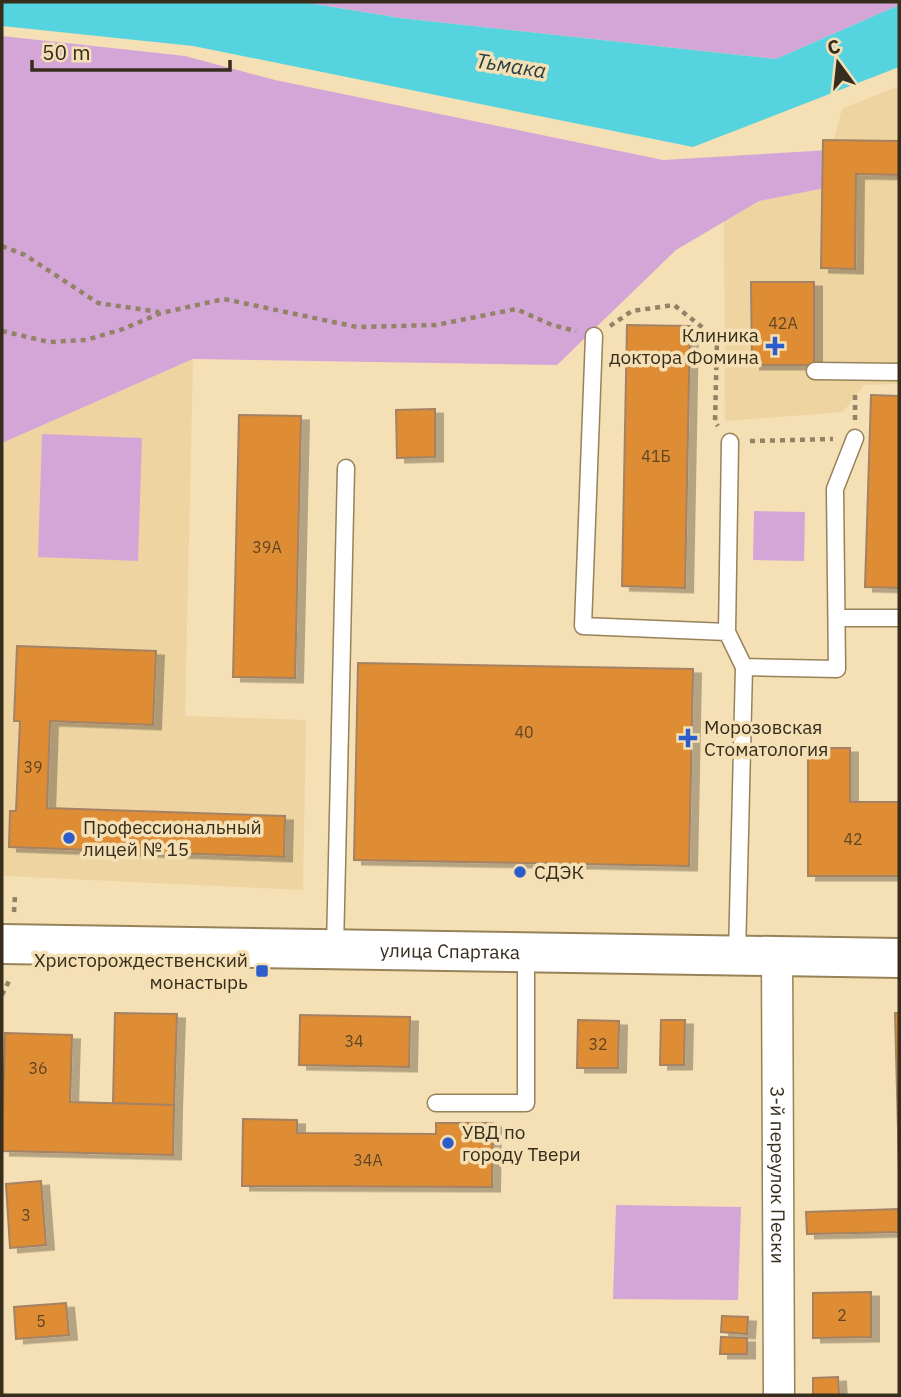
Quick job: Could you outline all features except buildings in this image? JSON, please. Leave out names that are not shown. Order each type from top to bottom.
[{"type":"main road","name":"улица Спартака","points":[[2,944],[899,958]]},
{"type":"street","name":"3-й переулок Пески","points":[[777,956],[779,1395]]},
{"type":"lane","points":[[594,336],[583,626],[727,632]]},
{"type":"lane","points":[[815,371],[899,372]]},
{"type":"lane","points":[[744,667],[837,669],[835,489],[855,438]]},
{"type":"lane","points":[[730,442],[727,632],[744,667],[737,955]]},
{"type":"lane","points":[[335,948],[346,468]]},
{"type":"lane","points":[[837,618],[899,618]]},
{"type":"lane","points":[[436,1103],[526,1103],[526,951]]},
{"type":"path","points":[[2,246],[25,255],[98,303],[161,313]]},
{"type":"path","points":[[2,331],[49,342],[86,340],[123,329],[161,313],[225,299],[357,327],[436,325],[516,309],[552,325],[594,336],[632,311],[674,305],[717,339],[715,422],[730,442],[855,438],[856,372]]},
{"type":"shaded area","points":[[302,2],[899,2],[899,5],[776,59],[400,18]]},
{"type":"shaded area","points":[[2,36],[185,56],[275,80],[663,160],[831,150],[830,187],[759,201],[676,250],[557,365],[193,359],[2,443]]},
{"type":"shaded area","points":[[899,86],[899,384],[864,385],[843,412],[725,421],[724,221],[759,201],[830,187],[831,150],[842,109]]},
{"type":"shaded area","points":[[193,359],[185,716],[306,720],[303,890],[5,876],[2,873],[2,443]]},
{"type":"shaded area","points":[[42,434],[142,438],[138,561],[38,557]]},
{"type":"shaded area","points":[[754,511],[805,512],[804,561],[753,560]]},
{"type":"shaded area","points":[[616,1205],[741,1207],[738,1300],[613,1299]]},
{"type":"water","name":"Тьмака","points":[[2,2],[302,2],[400,18],[776,59],[899,5],[899,67],[693,147],[193,46],[2,26]]},
{"type":"place","name":"Клиника доктора Фомина","points":[[775,346]]},
{"type":"place","name":"Морозовская Стоматология","points":[[688,738]]},
{"type":"place","name":"Профессиональный лицей № 15","points":[[69,838]]},
{"type":"place","name":"СДЭК","points":[[520,872]]},
{"type":"place","name":"Христорождественский монастырь","points":[[262,971]]},
{"type":"place","name":"УВД по городу Твери","points":[[448,1143]]}]
